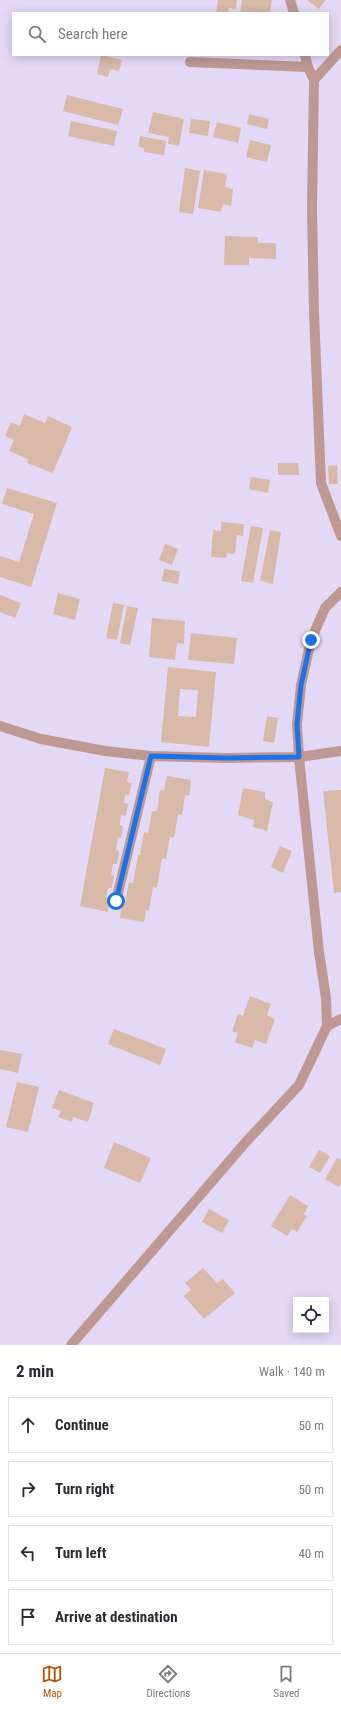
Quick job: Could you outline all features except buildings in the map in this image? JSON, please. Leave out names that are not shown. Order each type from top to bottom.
[{"type":"street","points":[[290,0],[294,12]]},
{"type":"street","points":[[314,80],[341,50]]},
{"type":"street","points":[[305,56],[314,80],[312,217],[314,312],[321,484],[341,536]]},
{"type":"street","points":[[190,62],[308,67]]},
{"type":"street","points":[[71,1345],[245,1143],[299,1085],[327,1026],[326,998],[319,952],[297,724],[301,685],[311,640],[325,608],[341,592]]},
{"type":"street","points":[[0,726],[41,739],[151,756],[226,758],[299,757],[341,751]]},
{"type":"street","points":[[116,901],[151,756]]},
{"type":"street","points":[[327,1026],[341,1019]]},
{"type":"route","points":[[116,901],[151,756],[226,758],[299,757],[297,724],[301,685],[311,640]]}]
